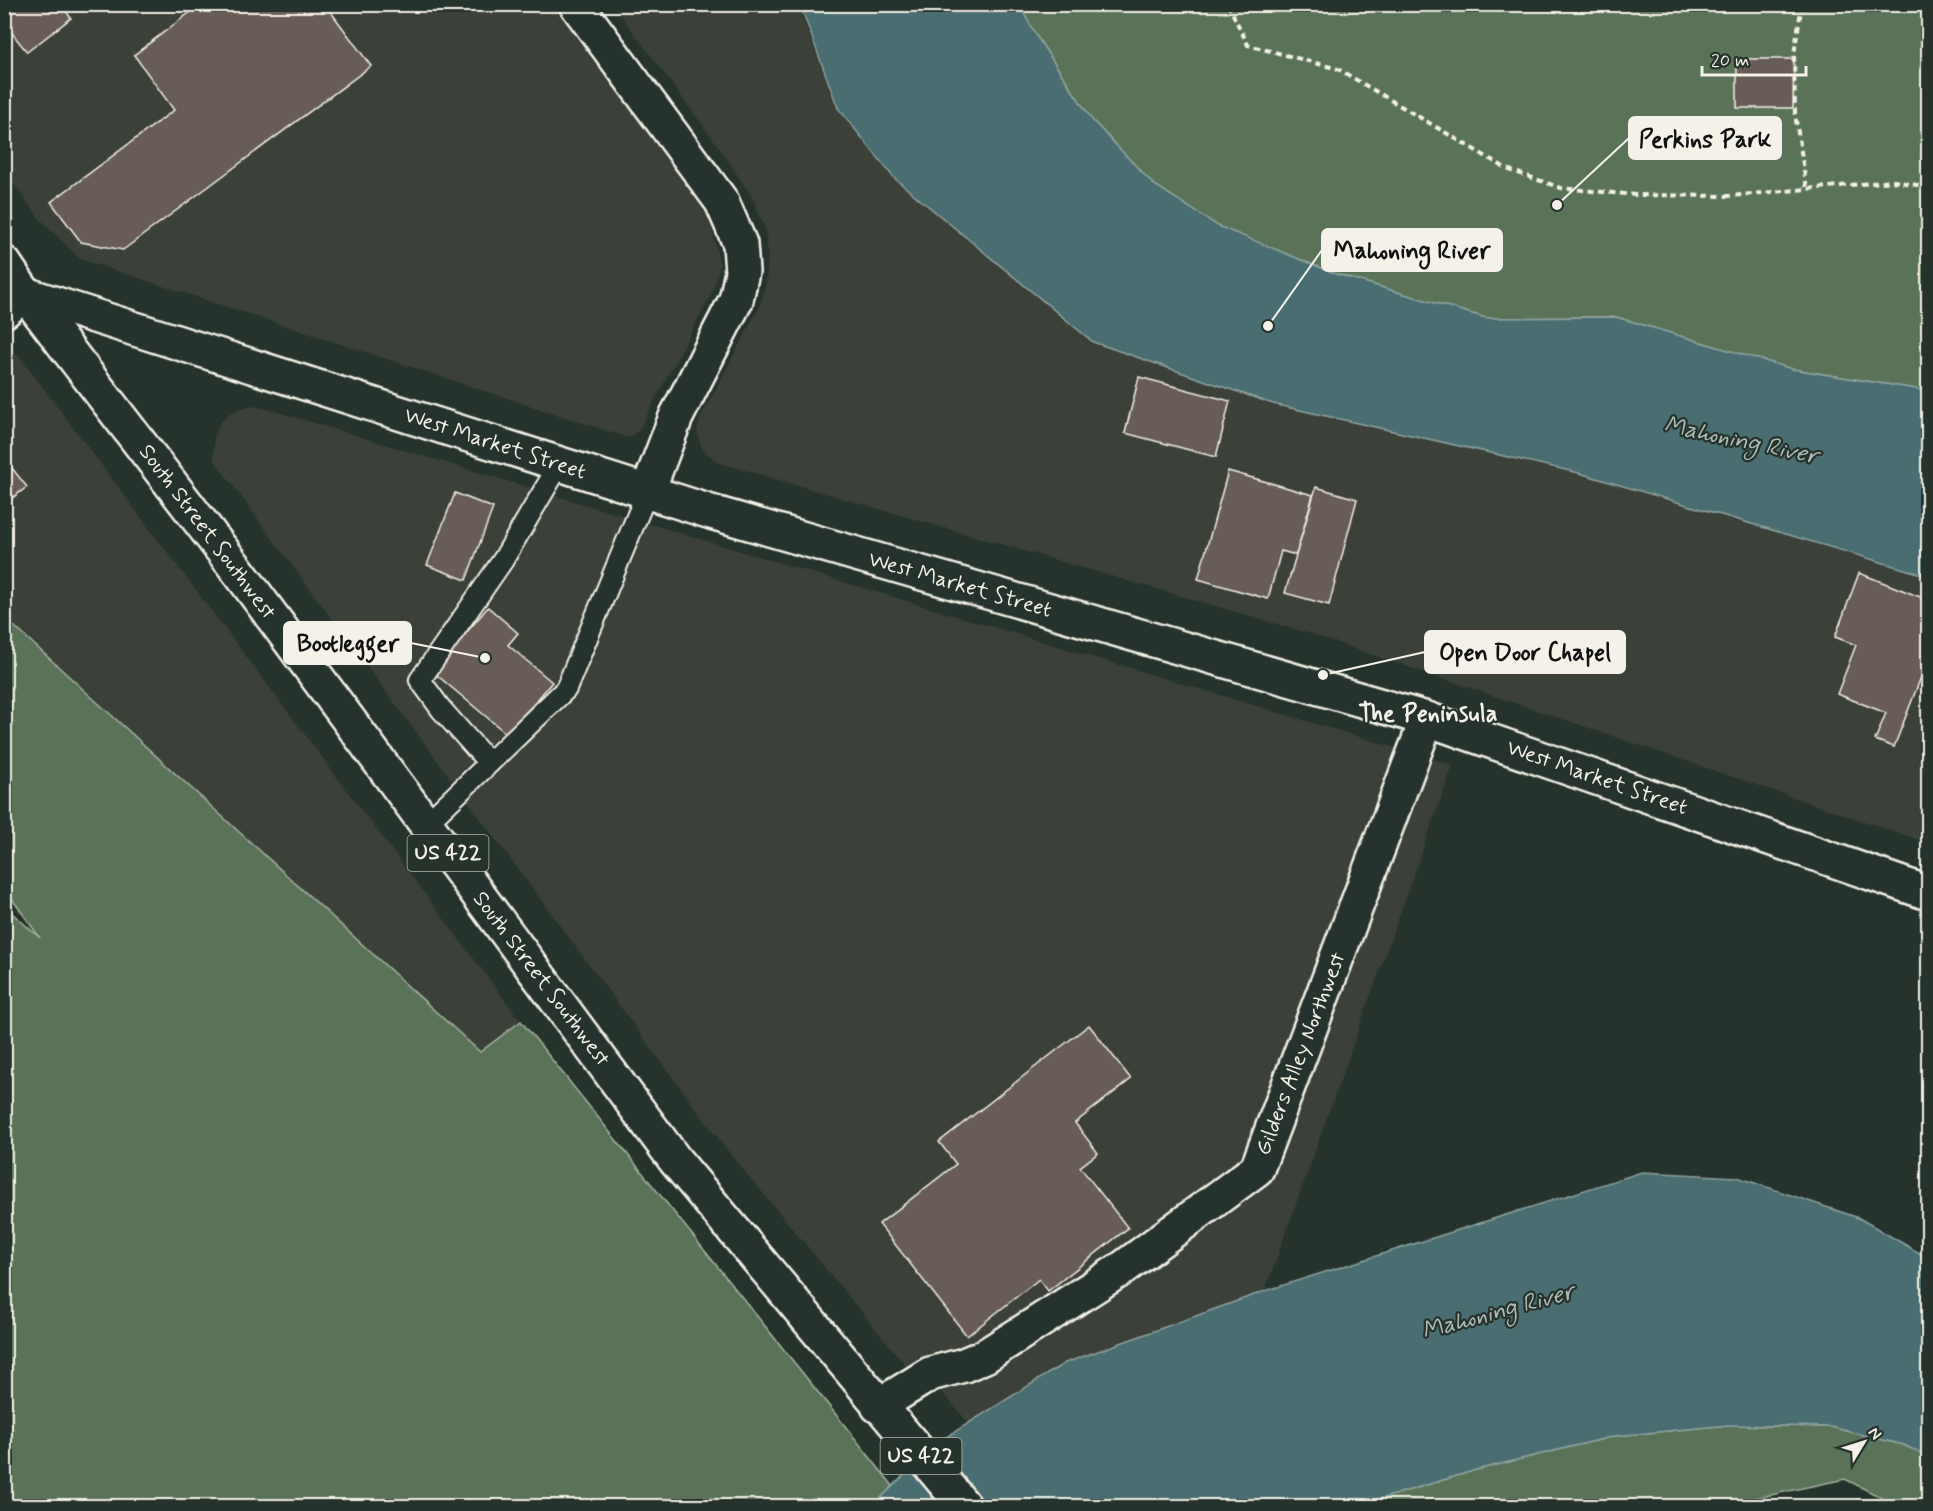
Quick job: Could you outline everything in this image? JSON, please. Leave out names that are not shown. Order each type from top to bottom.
[{"type":"main road","points":[[576,4],[722,202],[740,244],[742,272],[736,300],[676,417],[648,490]]},
{"type":"main road","name":"US 422","points":[[4,263],[15,303]]},
{"type":"main road","name":"West Market Street","points":[[15,303],[648,490],[901,568],[1427,719],[1929,893]]},
{"type":"main road","name":"South Street Southwest","points":[[15,303],[242,576],[675,1160],[878,1406],[964,1506]]},
{"type":"main road","name":"Gilders Alley Northwest","points":[[878,1406],[930,1374],[964,1365],[985,1356],[1123,1268],[1257,1170],[1427,719]]},
{"type":"lane","points":[[489,763],[441,709],[420,680],[503,560],[559,465]]},
{"type":"lane","points":[[426,824],[566,689],[648,490]]},
{"type":"path","points":[[1228,4],[1248,45],[1338,69],[1507,170],[1561,189],[1635,195],[1729,196],[1894,181],[1929,187]]},
{"type":"path","points":[[1802,4],[1794,54],[1795,114],[1807,189]]},
{"type":"shaded area","points":[[5,5],[553,5],[709,216],[720,265],[712,293],[639,430],[629,438],[80,259],[39,218],[5,172]]},
{"type":"shaded area","points":[[613,5],[797,5],[838,108],[894,178],[1093,342],[1273,404],[1585,475],[1928,576],[1928,843],[1308,633],[717,462],[702,449],[697,431],[700,418],[760,306],[766,282],[768,255],[765,228],[752,197],[719,147]]},
{"type":"shaded area","points":[[17,353],[521,1021],[480,1052],[5,617],[4,362]]},
{"type":"shaded area","points":[[249,406],[264,408],[1453,765],[1265,1291],[1065,1363],[969,1423],[935,1385],[927,1391],[723,1145],[214,460],[214,437],[220,423],[230,413]]},
{"type":"green space","points":[[1019,5],[1928,5],[1928,391],[1792,369],[1616,317],[1486,318],[1336,274],[1217,226],[1153,184],[1092,120],[1037,37]]},
{"type":"green space","points":[[4,617],[480,1052],[521,1021],[893,1486],[873,1506],[5,1506],[5,907],[40,938],[5,889]]},
{"type":"green space","points":[[1729,1425],[1831,1427],[1904,1445],[1928,1457],[1928,1506],[1898,1506],[1845,1479],[1719,1506],[1357,1506],[1476,1470],[1615,1436]]},
{"type":"water","points":[[800,5],[1019,5],[1037,37],[1092,120],[1153,184],[1218,226],[1336,274],[1486,318],[1616,317],[1792,369],[1928,391],[1928,576],[1579,473],[1273,404],[1093,342],[894,178],[838,108]]},
{"type":"water","points":[[1642,1172],[1737,1177],[1859,1218],[1928,1258],[1928,1457],[1904,1445],[1831,1427],[1729,1425],[1615,1436],[1476,1470],[1357,1506],[873,1506],[935,1444],[1065,1363],[1265,1291]]},
{"type":"building","points":[[7,4],[61,4],[71,18],[27,52],[4,23],[4,6]]},
{"type":"building","points":[[201,4],[325,4],[371,66],[123,250],[81,242],[51,202],[174,110],[134,55]]},
{"type":"building","points":[[1737,59],[1794,59],[1793,108],[1737,108]]},
{"type":"building","points":[[1139,377],[1230,401],[1216,457],[1125,433]]},
{"type":"building","points":[[4,458],[27,487],[4,504]]},
{"type":"building","points":[[1228,471],[1313,495],[1296,555],[1281,551],[1268,599],[1198,579]]},
{"type":"building","points":[[1316,487],[1357,499],[1329,605],[1285,593]]},
{"type":"building","points":[[455,493],[493,508],[466,580],[427,565]]},
{"type":"building","points":[[1859,573],[1928,600],[1928,659],[1894,747],[1875,740],[1886,713],[1837,694],[1856,645],[1835,637]]},
{"type":"building","points":[[488,607],[518,633],[508,645],[552,682],[508,735],[433,672]]},
{"type":"building","points":[[1089,1025],[1131,1079],[1075,1123],[1098,1153],[1080,1167],[1128,1228],[1048,1291],[1039,1279],[967,1336],[879,1224],[956,1164],[939,1142]]},
{"type":"place","name":"Perkins Park","points":[[1557,205]]},
{"type":"place","name":"Mahoning River","points":[[1268,326]]},
{"type":"place","name":"Bootlegger","points":[[485,658]]},
{"type":"place","name":"Open Door Chapel","points":[[1323,675]]},
{"type":"district","name":"The Peninsula","points":[[1428,714]]}]
